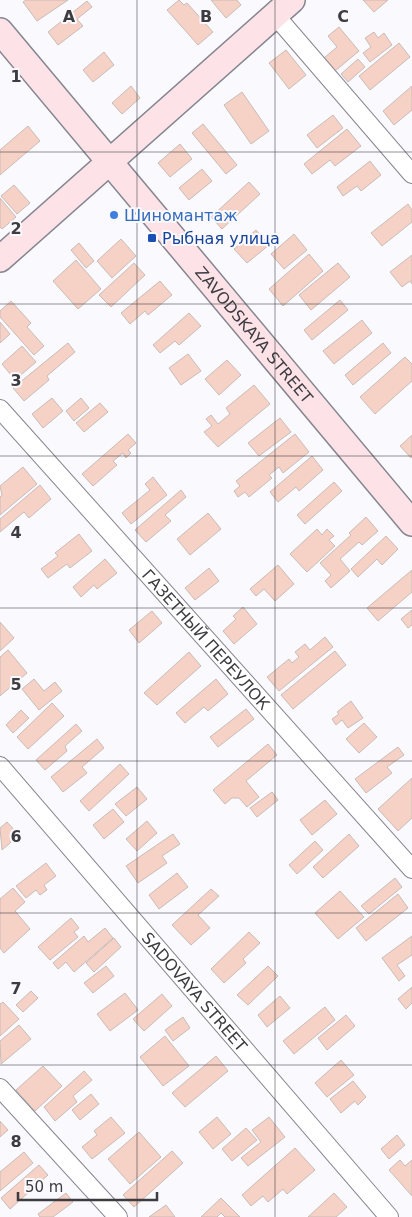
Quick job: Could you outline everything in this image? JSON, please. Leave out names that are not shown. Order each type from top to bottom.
[{"type":"main road","points":[[0,259],[284,7]]},
{"type":"main road","name":"ZAVODSKAYA STREET","points":[[0,31],[412,523]]},
{"type":"street","points":[[284,7],[412,174]]},
{"type":"street","name":"ГАЗЕТНЫЙ ПЕРЕУЛОК","points":[[0,409],[412,870]]},
{"type":"street","name":"SADOVAYA STREET","points":[[0,766],[389,1217]]},
{"type":"street","points":[[0,1088],[118,1217]]},
{"type":"building","points":[[26,0],[68,0],[37,21],[23,2]]},
{"type":"building","points":[[179,0],[184,5],[187,3],[213,32],[198,45],[167,10]]},
{"type":"building","points":[[211,0],[237,0],[241,5],[226,18]]},
{"type":"building","points":[[363,0],[388,0],[374,12]]},
{"type":"building","points":[[87,1],[92,7],[77,19],[83,26],[58,45],[48,32]]},
{"type":"building","points":[[339,27],[359,51],[335,71],[324,58],[337,47],[328,36]]},
{"type":"building","points":[[374,32],[378,38],[384,33],[392,45],[370,62],[363,53],[371,47],[365,38]]},
{"type":"building","points":[[399,43],[410,57],[370,90],[359,76]]},
{"type":"building","points":[[286,50],[306,75],[289,89],[269,63]]},
{"type":"building","points":[[104,52],[114,65],[93,82],[83,70]]},
{"type":"building","points":[[358,59],[365,67],[348,82],[341,74]]},
{"type":"building","points":[[131,86],[140,98],[122,114],[112,103]]},
{"type":"building","points":[[412,86],[412,110],[394,125],[383,111]]},
{"type":"building","points":[[242,92],[269,131],[251,144],[224,105]]},
{"type":"building","points":[[333,115],[343,128],[317,148],[307,135]]},
{"type":"building","points":[[203,124],[237,165],[226,174],[192,133]]},
{"type":"building","points":[[28,126],[40,141],[0,175],[0,150]]},
{"type":"building","points":[[347,129],[361,146],[335,166],[330,160],[312,174],[304,164]]},
{"type":"building","points":[[180,144],[192,159],[170,177],[158,163]]},
{"type":"building","points":[[370,161],[381,175],[361,191],[357,186],[343,196],[337,187]]},
{"type":"building","points":[[202,169],[212,181],[189,200],[179,188]]},
{"type":"building","points":[[249,182],[260,194],[222,229],[211,217]]},
{"type":"building","points":[[14,185],[30,203],[17,214],[1,196]]},
{"type":"building","points":[[0,198],[16,217],[2,229],[0,227]]},
{"type":"building","points":[[408,204],[412,210],[412,222],[382,246],[371,233]]},
{"type":"building","points":[[256,230],[269,245],[247,263],[234,249]]},
{"type":"building","points":[[294,234],[307,250],[284,269],[271,254]]},
{"type":"building","points":[[121,239],[136,256],[112,278],[97,261]]},
{"type":"building","points":[[79,243],[94,261],[86,268],[71,250]]},
{"type":"building","points":[[309,254],[323,271],[283,306],[269,289]]},
{"type":"building","points":[[412,255],[412,284],[410,281],[402,287],[390,272]]},
{"type":"building","points":[[76,260],[101,289],[78,309],[53,281]]},
{"type":"building","points":[[134,263],[145,275],[111,307],[99,295]]},
{"type":"building","points":[[338,263],[350,277],[311,310],[299,295]]},
{"type":"building","points":[[160,281],[172,295],[148,315],[145,311],[130,324],[121,313]]},
{"type":"building","points":[[340,300],[348,310],[312,340],[304,330]]},
{"type":"building","points":[[11,301],[31,323],[27,327],[44,346],[34,355],[0,317],[0,311]]},
{"type":"building","points":[[189,313],[201,326],[179,345],[175,341],[160,353],[153,345]]},
{"type":"building","points":[[362,320],[372,333],[334,364],[323,351]]},
{"type":"building","points":[[0,322],[10,334],[0,343]]},
{"type":"building","points":[[68,343],[75,352],[47,376],[49,380],[24,401],[13,388]]},
{"type":"building","points":[[383,343],[391,353],[353,385],[345,375]]},
{"type":"building","points":[[22,346],[36,362],[15,380],[2,364]]},
{"type":"building","points":[[188,354],[201,371],[181,385],[169,368]]},
{"type":"building","points":[[405,357],[412,364],[412,381],[375,414],[360,397]]},
{"type":"building","points":[[227,360],[241,375],[219,395],[205,379]]},
{"type":"building","points":[[254,385],[270,404],[218,447],[204,432],[212,426],[206,419],[211,415],[218,424],[230,414],[226,408]]},
{"type":"building","points":[[52,398],[63,411],[43,428],[32,414]]},
{"type":"building","points":[[81,398],[89,408],[74,421],[66,411]]},
{"type":"building","points":[[100,403],[108,412],[84,432],[76,423]]},
{"type":"building","points":[[280,418],[291,432],[259,456],[248,443]]},
{"type":"building","points":[[128,434],[136,443],[128,450],[131,453],[126,458],[123,453],[113,461],[117,465],[93,486],[82,474]]},
{"type":"building","points":[[295,434],[309,452],[283,473],[279,467],[269,475],[272,478],[249,497],[245,492],[238,497],[234,491],[240,486],[236,481]]},
{"type":"building","points":[[412,435],[412,456],[411,458],[400,446]]},
{"type":"building","points":[[312,456],[323,470],[299,491],[296,487],[278,502],[270,492]]},
{"type":"building","points":[[23,467],[37,484],[0,515],[0,497],[2,495],[0,486]]},
{"type":"building","points":[[153,477],[167,495],[131,524],[122,513],[150,490],[145,484]]},
{"type":"building","points":[[334,482],[342,491],[305,524],[297,515]]},
{"type":"building","points":[[40,485],[51,499],[29,518],[24,512],[0,532],[0,519]]},
{"type":"building","points":[[181,490],[186,497],[165,515],[171,521],[146,542],[135,530]]},
{"type":"building","points":[[208,513],[221,529],[190,555],[177,539]]},
{"type":"building","points":[[366,517],[378,531],[362,545],[359,542],[340,559],[350,571],[331,588],[325,581],[331,575],[320,563],[351,535],[349,533]]},
{"type":"building","points":[[317,529],[322,535],[327,529],[334,536],[329,540],[335,546],[307,572],[290,554]]},
{"type":"building","points":[[79,534],[92,551],[70,568],[67,564],[48,578],[41,569],[58,556],[55,553]]},
{"type":"building","points":[[386,536],[398,549],[382,565],[377,559],[358,577],[351,569]]},
{"type":"building","points":[[105,559],[117,573],[97,589],[94,585],[81,597],[73,587]]},
{"type":"building","points":[[278,565],[294,584],[275,601],[264,589],[256,596],[250,589]]},
{"type":"building","points":[[209,568],[219,581],[195,600],[185,588]]},
{"type":"building","points":[[412,570],[412,592],[378,621],[367,608]]},
{"type":"building","points":[[243,607],[257,624],[234,644],[223,631],[236,619],[233,616]]},
{"type":"building","points":[[412,610],[412,625],[408,628],[401,619]]},
{"type":"building","points":[[152,611],[162,623],[139,643],[129,630]]},
{"type":"building","points":[[0,622],[14,638],[0,651]]},
{"type":"building","points":[[325,637],[333,647],[279,691],[267,677],[289,659],[292,663],[299,657],[295,652],[305,644],[310,650]]},
{"type":"building","points":[[8,650],[27,673],[0,696],[0,657]]},
{"type":"building","points":[[335,651],[346,665],[293,709],[281,695]]},
{"type":"building","points":[[189,652],[201,666],[157,705],[144,693]]},
{"type":"building","points":[[34,679],[44,691],[55,682],[62,691],[39,710],[22,689]]},
{"type":"building","points":[[216,679],[228,694],[208,711],[204,707],[185,723],[176,713]]},
{"type":"building","points":[[351,701],[363,718],[348,728],[342,720],[336,725],[332,719],[339,714],[337,712]]},
{"type":"building","points":[[52,703],[64,716],[28,749],[17,737]]},
{"type":"building","points":[[246,709],[254,719],[218,747],[210,737]]},
{"type":"building","points":[[21,710],[29,718],[13,733],[6,725]]},
{"type":"building","points":[[364,723],[377,737],[359,753],[346,739]]},
{"type":"building","points":[[76,724],[82,731],[65,746],[67,751],[45,770],[36,760]]},
{"type":"building","points":[[97,739],[104,748],[82,767],[87,773],[63,792],[51,777]]},
{"type":"building","points":[[268,744],[277,755],[246,781],[259,797],[247,807],[239,798],[232,798],[225,804],[213,790]]},
{"type":"building","points":[[398,747],[404,755],[387,767],[392,773],[366,793],[355,779]]},
{"type":"building","points":[[120,764],[129,774],[89,811],[80,801]]},
{"type":"building","points":[[412,778],[412,818],[398,831],[378,809]]},
{"type":"building","points":[[137,787],[147,799],[126,816],[115,804]]},
{"type":"building","points":[[272,792],[278,800],[257,817],[250,808]]},
{"type":"building","points":[[325,800],[337,814],[312,835],[300,820]]},
{"type":"building","points":[[113,809],[124,822],[104,839],[93,825]]},
{"type":"building","points":[[147,821],[157,833],[137,851],[126,839]]},
{"type":"building","points":[[7,822],[19,835],[2,850],[0,828]]},
{"type":"building","points":[[173,834],[180,844],[162,856],[167,863],[138,883],[126,866]]},
{"type":"building","points":[[349,834],[359,846],[323,878],[313,867]]},
{"type":"building","points":[[315,841],[323,850],[297,874],[289,865]]},
{"type":"building","points":[[46,863],[56,876],[44,885],[47,890],[40,895],[36,890],[26,898],[16,886]]},
{"type":"building","points":[[177,873],[188,887],[159,909],[149,895]]},
{"type":"building","points":[[395,878],[402,887],[369,914],[361,906]]},
{"type":"building","points":[[13,888],[25,902],[15,911],[30,929],[4,953],[0,948],[0,899]]},
{"type":"building","points":[[211,889],[219,896],[198,915],[210,928],[191,945],[172,925]]},
{"type":"building","points":[[340,891],[364,917],[338,939],[315,913]]},
{"type":"building","points":[[398,894],[408,908],[366,941],[356,928]]},
{"type":"building","points":[[71,918],[79,928],[74,932],[78,937],[50,960],[38,947]]},
{"type":"building","points":[[105,928],[113,938],[74,972],[66,962],[58,969],[53,963],[84,936],[88,942]]},
{"type":"building","points":[[249,932],[260,943],[243,959],[246,963],[224,983],[211,969]]},
{"type":"building","points":[[412,936],[412,955],[397,965],[405,976],[399,981],[382,958]]},
{"type":"building","points":[[114,938],[121,947],[94,972],[86,963]]},
{"type":"building","points":[[106,966],[114,976],[93,993],[84,983]]},
{"type":"building","points":[[268,966],[278,976],[248,1005],[237,995]]},
{"type":"building","points":[[412,987],[412,1003],[406,1009],[398,999]]},
{"type":"building","points":[[31,991],[38,998],[23,1012],[16,1005]]},
{"type":"building","points":[[125,993],[138,1010],[110,1031],[97,1014]]},
{"type":"building","points":[[162,994],[172,1006],[144,1031],[133,1019]]},
{"type":"building","points":[[280,996],[290,1008],[267,1027],[258,1015]]},
{"type":"building","points":[[3,1002],[19,1019],[0,1036],[0,1004]]},
{"type":"building","points":[[325,1007],[335,1020],[294,1054],[283,1041]]},
{"type":"building","points":[[346,1015],[355,1026],[327,1050],[318,1038]]},
{"type":"building","points":[[183,1017],[190,1028],[173,1041],[165,1030]]},
{"type":"building","points":[[19,1025],[31,1039],[1,1064],[0,1041]]},
{"type":"building","points":[[165,1036],[189,1066],[163,1086],[140,1057]]},
{"type":"building","points":[[216,1056],[228,1071],[185,1107],[172,1093]]},
{"type":"building","points":[[341,1060],[354,1075],[327,1097],[315,1083]]},
{"type":"building","points":[[43,1066],[62,1086],[35,1111],[16,1090]]},
{"type":"building","points":[[84,1071],[92,1080],[73,1096],[77,1102],[55,1121],[44,1107]]},
{"type":"building","points":[[353,1081],[366,1097],[358,1105],[355,1101],[341,1113],[330,1099]]},
{"type":"building","points":[[91,1094],[99,1104],[80,1120],[72,1110]]},
{"type":"building","points":[[111,1117],[125,1133],[92,1159],[82,1147],[97,1135],[94,1131]]},
{"type":"building","points":[[217,1117],[231,1134],[213,1149],[199,1132]]},
{"type":"building","points":[[269,1117],[285,1137],[248,1166],[241,1158],[261,1142],[252,1130]]},
{"type":"building","points":[[0,1121],[8,1130],[0,1137]]},
{"type":"building","points":[[246,1128],[257,1140],[232,1161],[222,1149]]},
{"type":"building","points":[[139,1132],[161,1157],[130,1184],[108,1159]]},
{"type":"building","points":[[397,1135],[405,1145],[389,1159],[381,1149]]},
{"type":"building","points":[[295,1148],[315,1170],[287,1194],[283,1189],[268,1202],[263,1196],[251,1206],[242,1195]]},
{"type":"building","points":[[172,1151],[183,1163],[134,1207],[123,1195]]},
{"type":"building","points":[[24,1152],[33,1163],[0,1191],[0,1172]]},
{"type":"building","points":[[400,1160],[405,1166],[412,1160],[412,1196],[389,1170]]},
{"type":"building","points":[[39,1165],[48,1175],[10,1209],[1,1198]]},
{"type":"building","points":[[66,1193],[73,1202],[53,1217],[40,1217],[38,1214]]},
{"type":"building","points":[[334,1193],[347,1207],[336,1217],[308,1217]]},
{"type":"building","points":[[221,1198],[240,1217],[225,1217],[221,1213],[217,1217],[201,1217]]},
{"type":"building","points":[[166,1205],[175,1217],[149,1217]]},
{"type":"place","name":"Шиномантаж","points":[[114,215]]},
{"type":"place","name":"Рыбная улица","points":[[152,238]]}]
